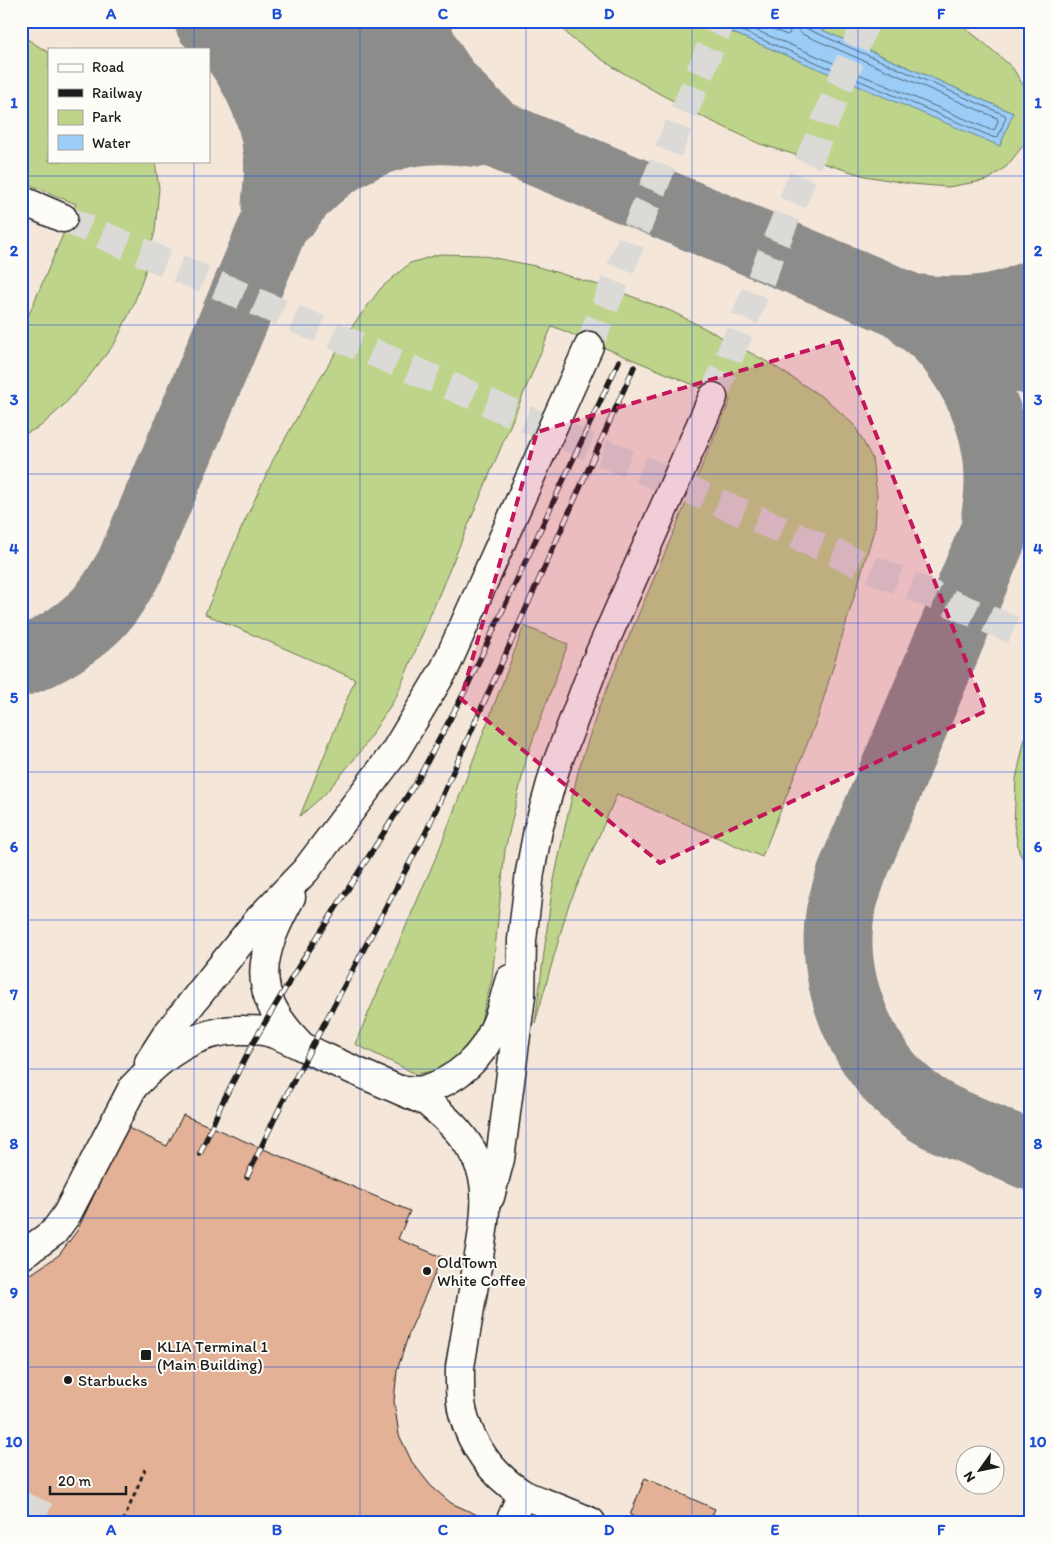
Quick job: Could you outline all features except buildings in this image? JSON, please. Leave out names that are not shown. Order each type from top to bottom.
[{"type":"street","points":[[21,200],[63,218]]},
{"type":"street","points":[[21,1256],[54,1232],[67,1214],[133,1087],[167,1034],[259,919],[306,870],[394,753],[444,668],[589,346]]},
{"type":"street","points":[[591,1522],[522,1494],[505,1482],[490,1466],[469,1429],[463,1413],[460,1367],[485,1220],[500,1159],[521,996],[522,940],[531,864],[538,830],[555,769],[594,666],[713,397]]},
{"type":"street","points":[[303,1048],[289,1033],[272,1008],[268,999],[264,966],[276,924],[306,870]]},
{"type":"street","points":[[399,1090],[421,1090],[440,1084],[458,1074],[472,1063],[486,1045],[496,1025],[522,940]]},
{"type":"street","points":[[133,1087],[149,1070],[180,1046],[196,1039],[213,1033],[237,1029],[273,1033],[427,1102],[459,1131],[482,1171],[485,1220]]},
{"type":"street","points":[[510,1522],[522,1494]]},
{"type":"path","points":[[123,1522],[146,1468]]},
{"type":"highlighted area","points":[[839,341],[986,711],[660,863],[461,699],[537,432]]},
{"type":"shaded area","points":[[21,21],[1031,21],[1031,1522],[21,1522]]},
{"type":"green space","points":[[556,21],[705,21],[1000,145],[1013,113],[801,21],[956,21],[1012,67],[1027,91],[1031,119],[1026,142],[1007,166],[988,180],[948,187],[911,184],[865,176],[760,144],[707,119],[613,67],[571,38]]},
{"type":"green space","points":[[21,35],[48,52],[48,162],[155,162],[159,188],[155,231],[144,275],[133,306],[115,343],[63,406],[41,426],[21,436],[21,333],[76,204],[21,181]]},
{"type":"green space","points":[[440,254],[480,255],[535,266],[609,288],[671,311],[771,364],[827,400],[855,426],[872,458],[877,494],[875,527],[818,717],[762,857],[617,794],[568,907],[535,1023],[552,890],[579,768],[599,707],[730,400],[552,326],[396,697],[361,751],[324,795],[300,816],[355,679],[205,614],[273,460],[312,391],[353,325],[381,288],[410,263]]},
{"type":"green space","points":[[524,626],[568,644],[527,756],[505,850],[492,979],[478,1032],[446,1069],[416,1074],[355,1044],[439,850]]},
{"type":"green space","points":[[1031,710],[1031,873],[1019,852],[1014,825],[1016,779]]},
{"type":"water","points":[[705,21],[801,21],[1013,113],[1000,146]]},
{"type":"taxiway","points":[[209,21],[223,34],[246,65],[256,82],[271,118],[278,156],[279,174],[276,206]]},
{"type":"taxiway","points":[[231,21],[878,294],[1031,361]]},
{"type":"taxiway","points":[[21,662],[50,649],[94,617],[114,593],[130,566],[360,21]]},
{"type":"taxiway","points":[[412,21],[425,52],[441,78],[485,124]]},
{"type":"taxiway","points":[[286,212],[316,177],[342,158],[369,144],[418,131],[455,130],[479,133]]},
{"type":"taxiway","points":[[922,309],[980,310],[1005,305],[1031,295]]},
{"type":"taxiway","points":[[918,318],[935,331],[954,352],[979,394],[987,413],[993,432],[999,472],[996,514]]},
{"type":"taxiway","points":[[1031,444],[853,870],[840,914],[838,941],[840,968],[846,995],[868,1047],[884,1070],[902,1090],[934,1114],[1031,1156]]},
{"type":"tunnel","points":[[589,346],[721,21]]},
{"type":"tunnel","points":[[713,397],[866,21]]},
{"type":"tunnel","points":[[63,218],[1031,638]]},
{"type":"tunnel","points":[[21,1505],[59,1522]]},
{"type":"railway","points":[[200,1154],[220,1107],[254,1041],[297,969],[418,779],[465,691],[619,361]]},
{"type":"railway","points":[[247,1177],[282,1103],[426,832],[634,367]]},
{"type":"place","name":"OldTown White Coffee","points":[[427,1271]]},
{"type":"place","name":"KLIA Terminal 1 (Main Building)","points":[[146,1355]]},
{"type":"place","name":"Starbucks","points":[[68,1380]]}]
